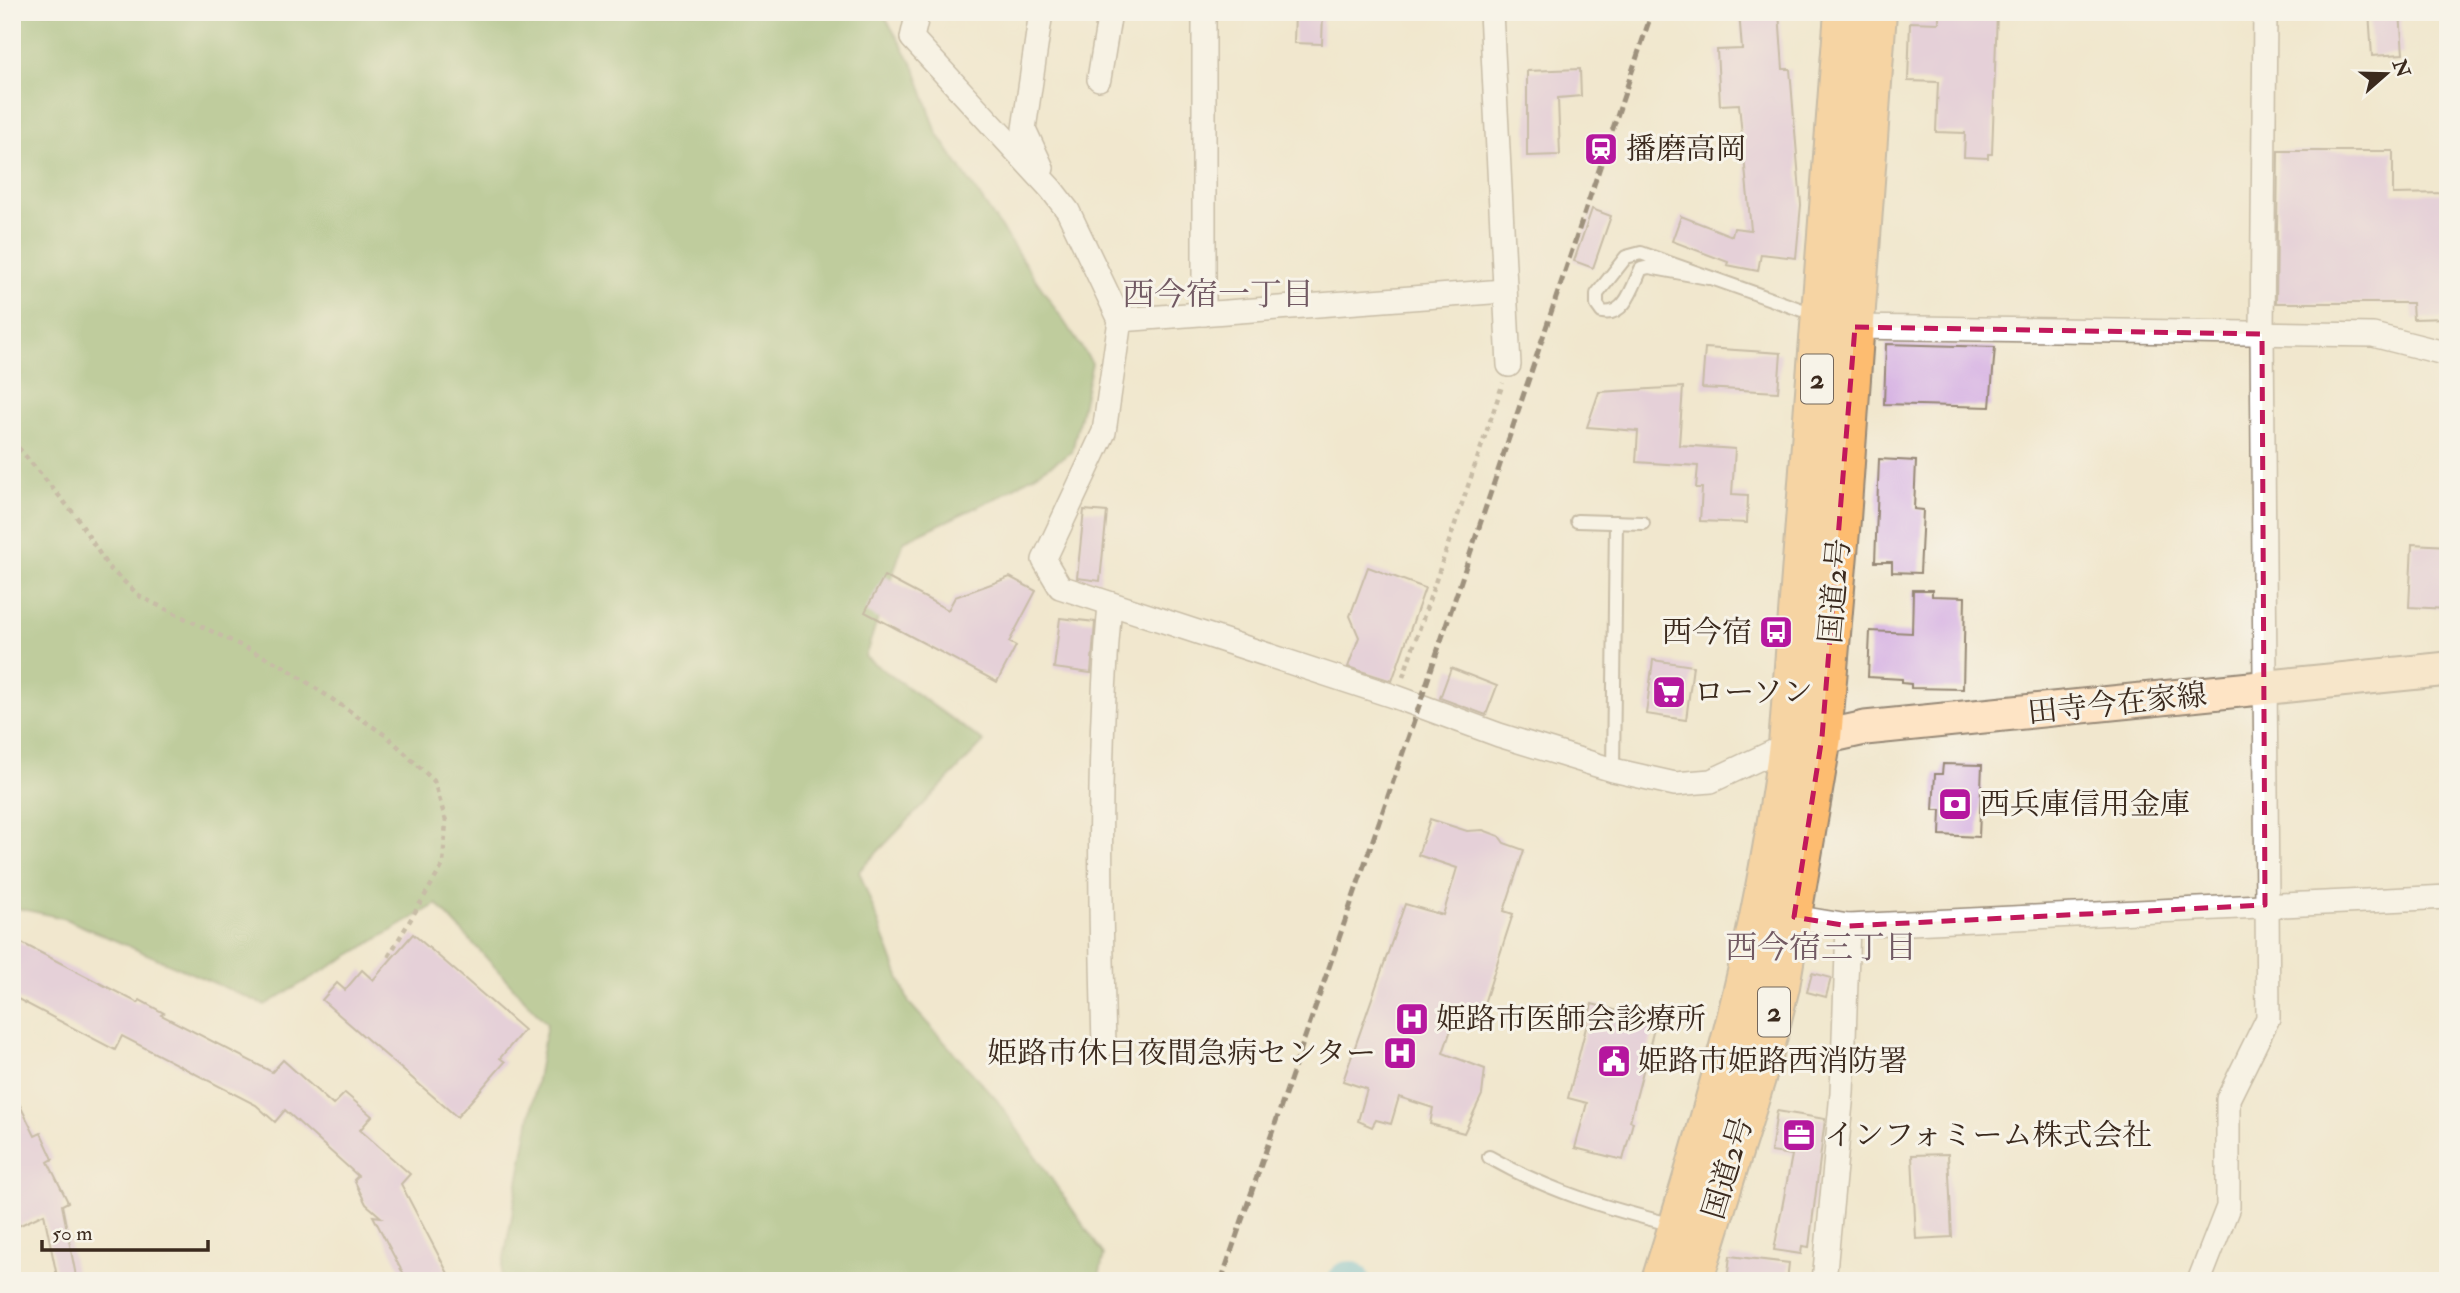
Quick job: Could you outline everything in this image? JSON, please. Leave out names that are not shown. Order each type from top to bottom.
[{"type":"highway","name":"国道2号","points":[[1838,322],[1844,12]]},
{"type":"highway","name":"国道2号","points":[[1693,1281],[1764,1052],[1794,917],[1838,322],[1877,12]]},
{"type":"highway","name":"国道2号","points":[[1661,1281],[1708,1132],[1805,741]]},
{"type":"main road","name":"田寺今在家線","points":[[1805,741],[1865,728],[2448,669]]},
{"type":"street","points":[[918,12],[912,38],[1051,188],[1068,211],[1120,320],[1104,432],[1044,560],[1060,587],[1396,697],[1499,735],[1613,770],[1675,784],[1710,781],[1805,741]]},
{"type":"street","points":[[1041,12],[1024,129],[1051,188]]},
{"type":"street","points":[[1099,79],[1110,12]]},
{"type":"street","points":[[1204,12],[1205,314]]},
{"type":"street","points":[[1491,12],[1509,365]]},
{"type":"street","points":[[2199,1281],[2228,1207],[2228,1099],[2268,1018],[2262,334],[2265,12]]},
{"type":"street","points":[[1120,320],[1504,290]]},
{"type":"street","points":[[1838,322],[2373,335],[2448,354]]},
{"type":"street","points":[[1104,1045],[1099,848],[1101,710],[1110,604]]},
{"type":"street","points":[[1794,917],[1849,926],[2448,897]]},
{"type":"street","points":[[1824,1281],[1842,1093],[1849,926]]},
{"type":"lane","points":[[1709,278],[1649,267],[1642,269],[1620,309],[1610,314],[1602,312],[1597,305],[1597,295],[1626,257],[1641,253],[1838,322]]},
{"type":"lane","points":[[1577,521],[1643,523]]},
{"type":"lane","points":[[1613,770],[1616,522]]},
{"type":"lane","points":[[1489,1157],[1524,1177],[1566,1195],[1678,1226]]},
{"type":"path","points":[[1396,697],[1509,365]]},
{"type":"path","points":[[12,440],[76,516],[108,567],[141,597],[283,666],[388,737],[434,781],[446,821],[443,865],[387,959]]},
{"type":"highlighted area","points":[[1855,327],[2262,334],[2265,905],[1848,926],[1794,917],[1822,737]]},
{"type":"green space","points":[[12,12],[882,12],[915,68],[937,133],[1092,363],[1072,452],[998,497],[904,541],[865,657],[984,742],[859,871],[909,1003],[997,1100],[1104,1255],[1098,1281],[500,1281],[547,1024],[437,904],[265,1005],[63,918],[12,907]]},
{"type":"building","points":[[1295,12],[1323,12],[1322,44],[1294,43]]},
{"type":"building","points":[[1739,12],[1779,12],[1783,69],[1790,69],[1801,205],[1796,258],[1761,254],[1758,271],[1727,265],[1728,262],[1672,241],[1681,216],[1732,236],[1734,228],[1751,230],[1739,104],[1720,105],[1717,50],[1742,49]]},
{"type":"building","points":[[1939,12],[1997,12],[1992,154],[1988,154],[1988,158],[1964,157],[1965,133],[1936,132],[1938,82],[1908,81],[1910,22],[1939,23]]},
{"type":"building","points":[[2369,12],[2400,12],[2403,54],[2372,56]]},
{"type":"building","points":[[1580,69],[1581,96],[1558,98],[1560,155],[1527,156],[1527,71]]},
{"type":"building","points":[[2278,151],[2393,151],[2393,194],[2447,193],[2448,318],[2413,319],[2412,303],[2276,303]]},
{"type":"building","points":[[1592,209],[1611,216],[1593,268],[1574,261]]},
{"type":"building","points":[[1886,344],[1995,347],[1990,407],[1884,404]]},
{"type":"building","points":[[1705,348],[1781,353],[1778,392],[1702,388]]},
{"type":"building","points":[[1683,387],[1679,445],[1735,449],[1732,494],[1748,495],[1747,523],[1700,521],[1702,488],[1696,488],[1698,466],[1636,462],[1638,431],[1587,427],[1599,392]]},
{"type":"building","points":[[1879,459],[1916,461],[1914,509],[1923,510],[1920,573],[1892,572],[1892,562],[1875,562]]},
{"type":"building","points":[[1084,510],[1107,512],[1100,581],[1077,578]]},
{"type":"building","points":[[2412,544],[2448,546],[2448,609],[2409,607]]},
{"type":"building","points":[[1368,567],[1425,588],[1392,681],[1348,667],[1359,637],[1350,616]]},
{"type":"building","points":[[884,576],[948,610],[955,597],[1010,577],[1036,591],[1009,642],[1016,646],[997,682],[865,612]]},
{"type":"building","points":[[1913,590],[1932,590],[1932,596],[1965,597],[1963,689],[1911,688],[1911,684],[1902,683],[1902,679],[1868,677],[1870,631],[1912,633]]},
{"type":"building","points":[[1060,618],[1095,622],[1091,673],[1054,668]]},
{"type":"building","name":"ローソン","points":[[1653,660],[1693,666],[1686,720],[1646,714]]},
{"type":"building","points":[[1451,668],[1497,686],[1486,715],[1440,698]]},
{"type":"building","points":[[1943,764],[1982,765],[1979,837],[1940,835],[1941,810],[1933,810],[1935,774],[1942,774]]},
{"type":"building","points":[[1430,819],[1467,831],[1483,830],[1499,836],[1504,843],[1524,850],[1504,911],[1513,914],[1479,1019],[1457,1012],[1443,1053],[1485,1069],[1482,1095],[1464,1133],[1430,1124],[1433,1108],[1399,1097],[1391,1124],[1376,1120],[1372,1127],[1358,1121],[1367,1089],[1343,1081],[1405,904],[1443,915],[1457,868],[1418,855]]},
{"type":"building","points":[[413,934],[524,1030],[500,1058],[505,1062],[457,1117],[322,1000],[337,983],[345,990],[362,970],[373,980]]},
{"type":"building","points":[[12,938],[138,1003],[140,1000],[164,1013],[161,1015],[272,1072],[283,1060],[333,1105],[345,1093],[372,1116],[360,1130],[410,1174],[401,1184],[452,1281],[407,1281],[373,1216],[381,1217],[366,1204],[354,1180],[358,1176],[285,1110],[275,1122],[256,1105],[122,1036],[115,1050],[12,996]]},
{"type":"building","points":[[1812,973],[1831,978],[1826,997],[1807,992]]},
{"type":"building","points":[[1592,1004],[1656,1021],[1630,1121],[1633,1122],[1623,1160],[1575,1148],[1587,1103],[1568,1098]]},
{"type":"building","points":[[12,1089],[35,1136],[41,1133],[53,1159],[48,1162],[68,1202],[62,1205],[77,1281],[58,1281],[44,1214],[12,1229]]},
{"type":"building","points":[[1777,1111],[1825,1119],[1809,1247],[1802,1246],[1801,1254],[1774,1250],[1792,1155],[1771,1152]]},
{"type":"building","points":[[1948,1154],[1952,1237],[1916,1239],[1912,1155]]},
{"type":"building","points":[[1730,1256],[1789,1263],[1787,1281],[1727,1281]]},
{"type":"railway","points":[[1221,1281],[1419,706],[1652,12]]},
{"type":"place","name":"播磨高岡","points":[[1601,149]]},
{"type":"place","name":"西今宿","points":[[1776,632]]},
{"type":"place","name":"ローソン","points":[[1669,692]]},
{"type":"place","name":"西兵庫信用金庫","points":[[1955,804]]},
{"type":"place","name":"姫路市医師会診療所","points":[[1412,1019]]},
{"type":"place","name":"姫路市休日夜間急病センター","points":[[1400,1053]]},
{"type":"place","name":"姫路市姫路西消防署","points":[[1614,1061]]},
{"type":"place","name":"インフォミーム株式会社","points":[[1799,1135]]},
{"type":"district","name":"西今宿一丁目","points":[[1218,295]]},
{"type":"district","name":"西今宿三丁目","points":[[1821,948]]}]
